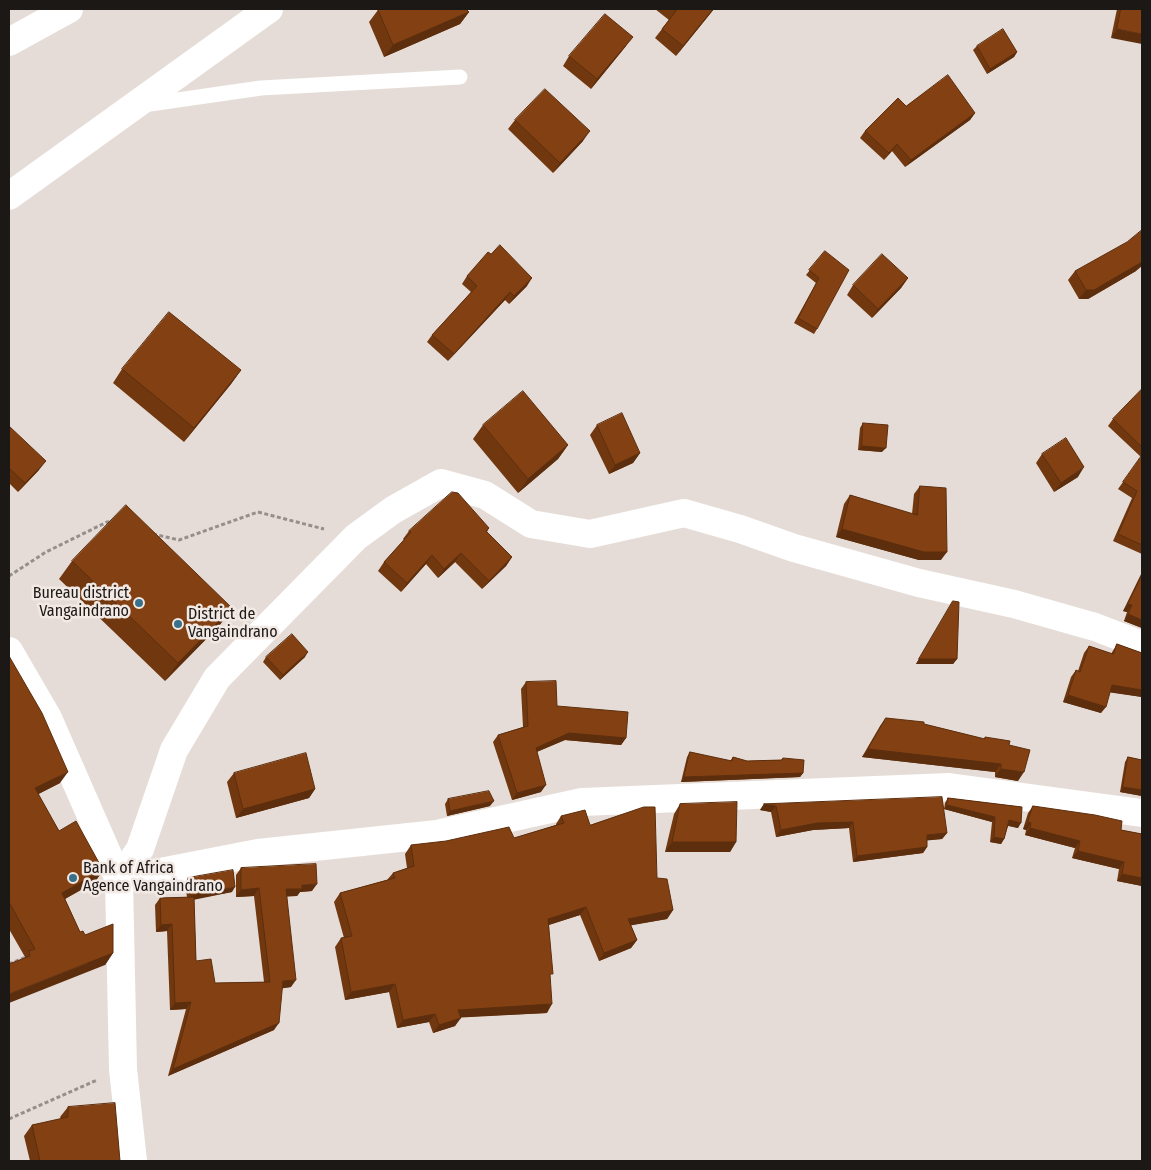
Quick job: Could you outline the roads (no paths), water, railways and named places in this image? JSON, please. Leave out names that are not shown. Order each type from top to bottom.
[{"type":"street","points":[[9,42],[69,9]]},
{"type":"street","points":[[9,196],[269,9]]},
{"type":"street","points":[[119,880],[140,849],[174,750],[217,678],[356,537],[393,510],[441,483],[484,495],[531,524],[590,534],[684,513],[740,528],[794,548],[919,583],[1014,604],[1086,624],[1142,645]]},
{"type":"street","points":[[9,650],[48,718],[119,880],[123,1069],[133,1161]]},
{"type":"street","points":[[119,880],[258,853],[437,834],[582,802],[949,787],[1142,813]]},
{"type":"lane","points":[[132,107],[261,88],[460,77]]},
{"type":"place","name":"Bureau district Vangaindrano","points":[[139,603]]},
{"type":"place","name":"District de Vangaindrano","points":[[178,624]]},
{"type":"place","name":"Bank of Africa Agence Vangaindrano","points":[[73,878]]}]
